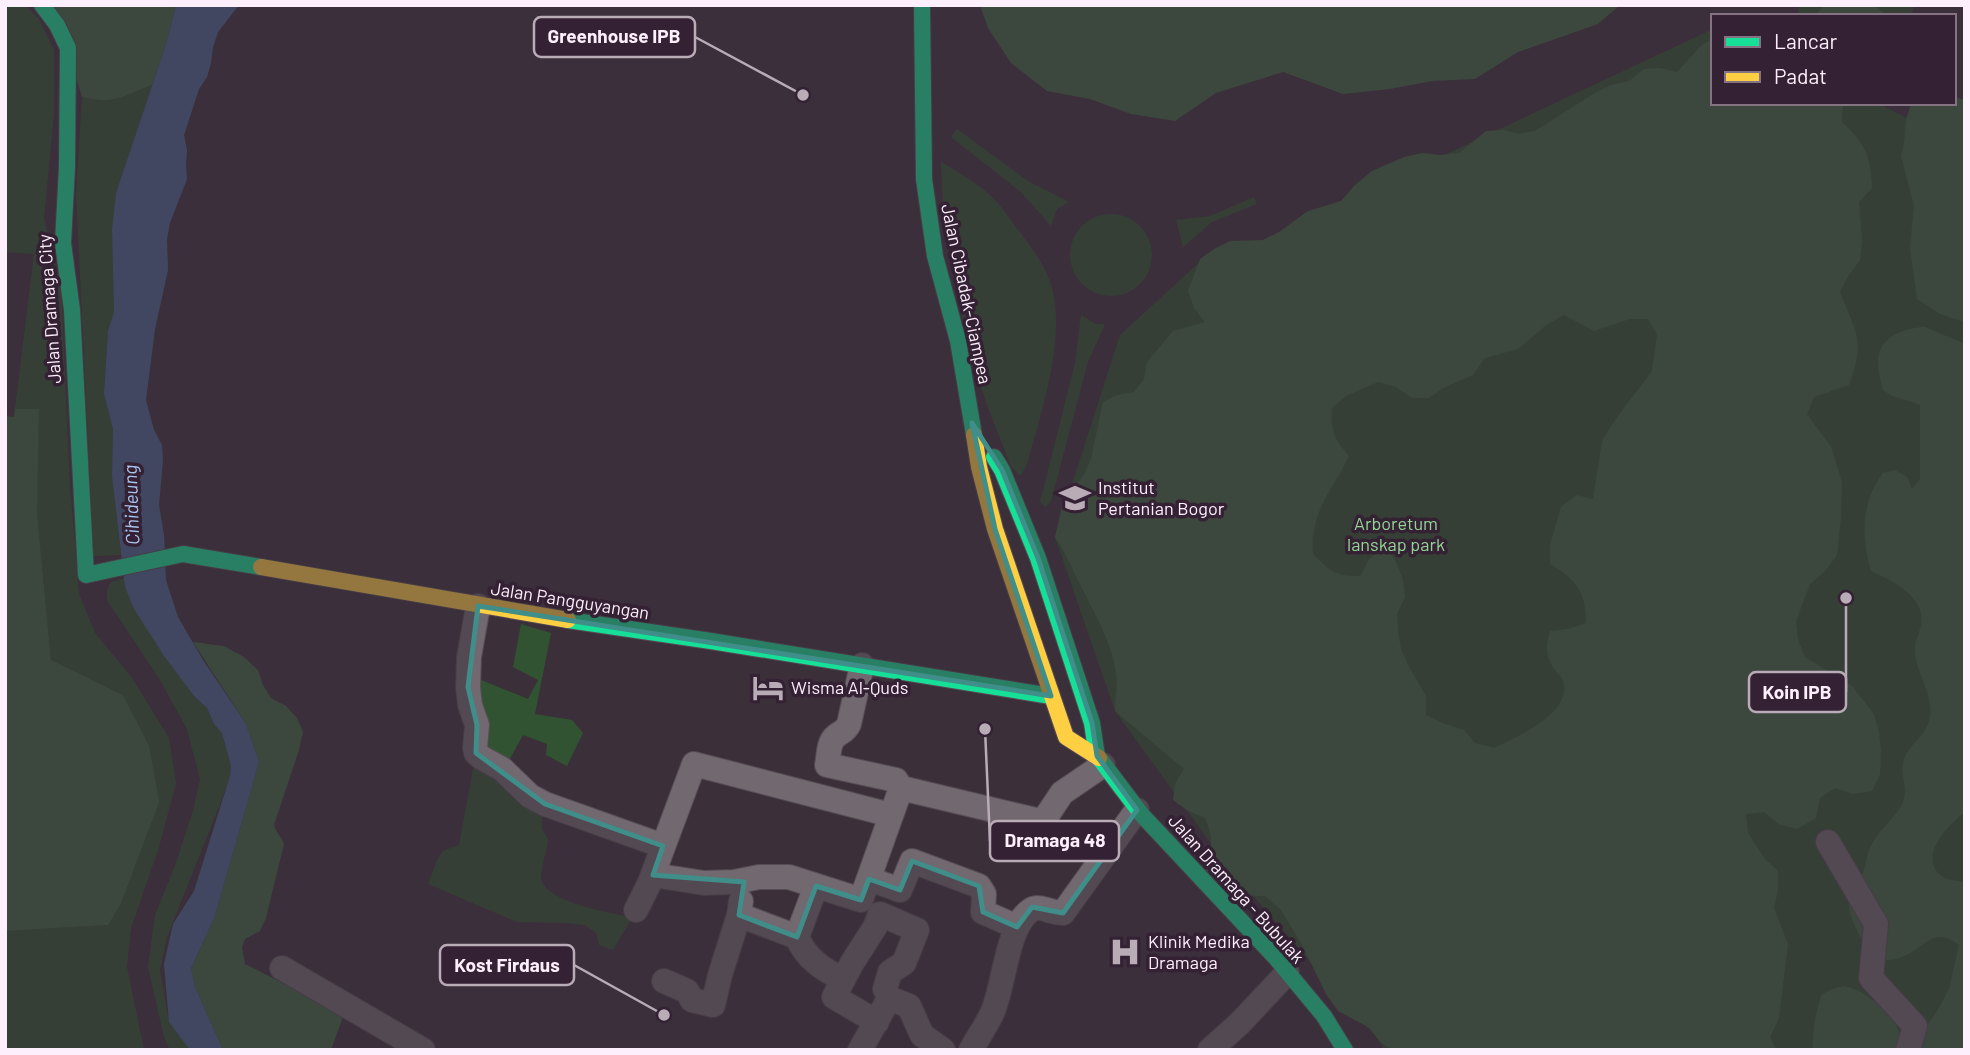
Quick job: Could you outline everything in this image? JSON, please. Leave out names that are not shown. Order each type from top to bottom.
[{"type":"main road","name":"Jalan Dramaga City","points":[[42,5],[57,24],[68,48],[63,243],[72,310],[86,575]]},
{"type":"main road","name":"Jalan Cibadak-Ciampea","points":[[922,5],[925,179],[935,256],[958,341],[979,467],[995,529],[1066,737],[1100,761]]},
{"type":"main road","points":[[972,423],[1003,470],[1038,558],[1092,723],[1100,761]]},
{"type":"main road","name":"Jalan Pangguyangan","points":[[86,575],[183,554],[478,606],[1051,696]]},
{"type":"main road","name":"Jalan Dramaga - Bubulak","points":[[1100,761],[1137,810],[1275,957],[1324,1016],[1345,1050]]},
{"type":"street","points":[[478,606],[468,687],[470,705],[477,725],[476,753],[502,769],[530,796],[545,804],[663,846]]},
{"type":"street","points":[[862,666],[849,724],[845,731],[831,741],[827,765],[896,780],[901,788],[1040,821],[1044,820],[1062,793],[1100,761]]},
{"type":"street","points":[[636,910],[653,875],[694,764],[891,815]]},
{"type":"street","points":[[653,875],[704,883],[789,877],[861,900],[901,788]]},
{"type":"street","points":[[971,1050],[992,1013],[1017,927],[1030,910],[1035,908],[1063,913],[1137,810]]},
{"type":"street","points":[[1828,842],[1876,924],[1871,978],[1915,1026],[1908,1050]]},
{"type":"street","points":[[869,880],[900,890],[912,861],[978,886],[984,894],[983,912],[1017,927]]},
{"type":"street","points":[[664,981],[687,991],[692,1000],[713,1005],[739,915],[745,880]]},
{"type":"street","points":[[816,886],[797,937],[809,958],[843,980]]},
{"type":"street","points":[[877,1022],[834,997],[880,914],[918,930],[904,963],[890,972],[885,989],[889,998],[909,1006],[922,1035],[941,1049]]},
{"type":"street","points":[[739,915],[797,937]]},
{"type":"street","points":[[282,968],[423,1050]]},
{"type":"street","points":[[1210,1050],[1240,1023],[1287,973]]},
{"type":"street","points":[[860,1050],[889,998]]},
{"type":"highlighted area","points":[[972,423],[1002,470],[1038,558],[1092,723],[1097,756],[1137,810],[1063,913],[1032,907],[1017,927],[983,912],[979,886],[912,861],[900,890],[869,879],[861,900],[816,886],[797,937],[739,915],[744,882],[653,875],[663,846],[545,804],[476,753],[477,725],[468,687],[478,606],[1051,696],[995,529]]},
{"type":"green space","points":[[5,5],[25,5],[39,19],[54,50],[54,113],[44,218],[61,289],[70,486],[79,594],[95,633],[132,678],[169,738],[176,783],[159,847],[131,928],[127,967],[144,1050],[5,1050],[5,931],[108,925],[123,695],[51,660],[37,512],[39,410],[15,409],[34,254],[5,252]]},
{"type":"green space","points":[[54,5],[176,5],[152,85],[111,100],[82,97]]},
{"type":"green space","points":[[980,5],[1620,5],[1598,24],[1518,52],[1475,79],[1432,81],[1343,94],[1283,72],[1216,93],[1175,121],[1131,114],[1090,99],[1047,91],[1011,63],[988,28]]},
{"type":"green space","points":[[1799,5],[1914,5],[1912,14],[1798,14]]},
{"type":"green space","points":[[1824,5],[1874,5],[1885,14],[1817,14]]},
{"type":"green space","name":"Arboretum lanskap park","points":[[1711,30],[1713,105],[1664,1050],[1384,1050],[1381,1043],[1228,867],[1115,711],[1055,537],[1120,335],[1214,249],[1263,240]]},
{"type":"green space","name":"Arboretum lanskap park","points":[[1711,39],[1711,105],[1843,105],[1842,122],[1857,137],[1868,158],[1872,188],[1859,202],[1862,241],[1860,260],[1840,292],[1857,337],[1854,370],[1849,385],[1814,397],[1807,414],[1831,447],[1842,482],[1837,555],[1825,571],[1810,584],[1796,621],[1798,640],[1805,657],[1852,686],[1874,714],[1881,752],[1880,774],[1872,791],[1853,794],[1835,788],[1820,798],[1816,818],[1797,829],[1779,824],[1764,812],[1746,814],[1748,833],[1764,858],[1778,871],[1774,908],[1788,944],[1779,1018],[1770,1037],[1776,1050],[1393,1050],[1381,1043],[1370,1028],[1338,1011],[1281,910],[1265,896],[1227,895],[1205,869],[1211,843],[1205,818],[1188,811],[1173,800],[1175,784],[1184,769],[1115,711],[1117,677],[1111,650],[1097,617],[1055,537],[1063,502],[1084,475],[1091,459],[1103,402],[1117,395],[1134,392],[1144,379],[1147,362],[1173,331],[1205,322],[1194,308],[1188,291],[1200,259],[1214,249],[1230,241],[1263,240],[1308,211],[1341,201],[1372,171],[1404,157],[1422,153],[1459,153],[1486,131],[1503,130],[1519,134],[1535,131],[1595,93],[1611,85],[1629,81],[1644,69],[1660,68],[1677,72],[1701,46]],"holes":[[[1564,315],[1594,331],[1630,319],[1648,319],[1657,335],[1652,371],[1602,441],[1593,499],[1576,495],[1561,507],[1550,545],[1550,564],[1578,588],[1586,612],[1586,623],[1550,631],[1547,654],[1563,680],[1564,692],[1560,703],[1541,722],[1494,748],[1475,743],[1464,730],[1426,715],[1426,696],[1408,665],[1398,632],[1397,614],[1405,597],[1403,580],[1385,545],[1370,558],[1360,576],[1334,572],[1313,554],[1315,525],[1319,513],[1349,456],[1334,434],[1332,408],[1346,396],[1378,382],[1396,387],[1412,398],[1429,398],[1443,388],[1473,375],[1485,358],[1518,349],[1546,325]]]},
{"type":"green space","points":[[152,85],[116,193],[112,229],[114,312],[108,331],[104,394],[113,429],[112,476],[121,555],[94,556],[76,194],[82,97],[111,100]]},
{"type":"green space","points":[[1956,98],[1965,100],[1965,322],[1940,314],[1917,299],[1910,247],[1914,205],[1901,156],[1910,107],[1956,105]]},
{"type":"green space","points":[[1787,105],[1883,105],[1965,147],[1965,1050],[1673,1050]]},
{"type":"green space","points":[[957,129],[1028,181],[1069,202],[1057,209],[1051,226],[1021,192],[951,137]]},
{"type":"green space","points":[[941,162],[978,185],[997,202],[1035,252],[1050,282],[1055,303],[1054,349],[1039,422],[1027,465],[1020,476],[1011,466],[970,357],[943,209]]},
{"type":"green space","points":[[1254,197],[1257,204],[1212,222],[1183,247],[1176,220],[1210,216]]},
{"type":"green space","points":[[1103,214],[1119,214],[1134,221],[1145,232],[1152,247],[1149,271],[1140,284],[1119,296],[1103,296],[1088,289],[1077,278],[1070,263],[1070,247],[1077,232],[1088,221]]},
{"type":"green space","points":[[1081,315],[1096,324],[1105,324],[1088,362],[1051,501],[1046,507],[1040,502],[1075,363]]},
{"type":"green space","points":[[1925,327],[1965,344],[1965,812],[1944,833],[1933,851],[1932,861],[1943,877],[1965,882],[1965,1050],[1812,1050],[1814,1024],[1821,995],[1844,986],[1857,990],[1891,1012],[1901,1038],[1920,1035],[1949,989],[1959,945],[1950,939],[1935,938],[1899,958],[1871,959],[1849,907],[1850,897],[1863,873],[1871,846],[1902,805],[1905,794],[1903,763],[1930,718],[1931,709],[1915,651],[1921,626],[1919,606],[1898,585],[1871,571],[1865,533],[1870,496],[1883,473],[1895,470],[1907,477],[1912,489],[1920,479],[1920,405],[1892,396],[1883,390],[1878,363],[1879,354],[1887,340],[1908,329]]},
{"type":"green space","points":[[15,409],[39,409],[37,512],[51,660],[123,695],[149,746],[159,802],[121,903],[108,925],[5,931],[5,416],[14,417]]},
{"type":"green space","points":[[124,578],[134,609],[164,656],[194,696],[207,708],[214,724],[222,733],[231,766],[222,799],[167,937],[160,970],[169,1022],[190,1050],[170,1050],[164,1037],[148,967],[155,915],[175,866],[193,811],[200,779],[187,729],[160,680],[107,600],[107,590],[111,582]]},
{"type":"green space","points":[[521,624],[551,633],[535,714],[572,720],[583,733],[567,766],[546,755],[547,744],[523,735],[506,766],[480,754],[474,677],[528,699],[538,680],[513,667]]},
{"type":"green space","points":[[193,642],[224,646],[244,657],[258,670],[271,698],[286,706],[297,718],[303,732],[274,825],[284,844],[266,918],[260,931],[245,939],[242,947],[245,964],[344,1014],[331,1050],[223,1050],[195,987],[191,968],[214,919],[259,762],[246,724]]},
{"type":"green space","points":[[475,758],[542,810],[542,829],[548,839],[541,873],[545,886],[565,900],[632,918],[613,950],[599,945],[596,933],[585,925],[517,922],[428,884],[443,851],[459,845]]},
{"type":"water","name":"Cihideung","points":[[176,5],[239,5],[218,32],[207,77],[199,89],[184,135],[187,179],[170,223],[167,239],[168,270],[155,329],[146,400],[154,430],[162,445],[159,505],[164,535],[166,580],[178,617],[246,724],[259,762],[214,919],[191,968],[195,987],[223,1050],[190,1050],[169,1022],[164,964],[173,924],[194,891],[231,766],[222,733],[214,724],[207,708],[194,696],[164,656],[134,609],[125,587],[112,476],[113,429],[104,394],[108,331],[114,312],[112,229],[116,193],[167,41]]},
{"type":"traffic: fast","points":[[42,5],[57,25],[68,48],[63,243],[72,310],[86,575],[183,554],[261,567]]},
{"type":"traffic: fast","points":[[922,5],[924,179],[935,256],[958,341],[974,435]]},
{"type":"traffic: fast","points":[[994,457],[1002,470],[1038,558],[1092,723],[1097,756]]},
{"type":"traffic: fast","points":[[568,620],[1051,696]]},
{"type":"traffic: fast","points":[[1099,758],[1142,815],[1275,957],[1324,1016],[1345,1050]]},
{"type":"traffic: slow","points":[[974,435],[995,529],[1066,737],[1099,758]]},
{"type":"traffic: slow","points":[[261,567],[568,620]]},
{"type":"place","name":"Greenhouse IPB","points":[[803,95]]},
{"type":"place","name":"Institut Pertanian Bogor","points":[[1075,498]]},
{"type":"place","name":"Koin IPB","points":[[1846,598]]},
{"type":"place","name":"Wisma Al-Quds","points":[[768,688]]},
{"type":"place","name":"Dramaga 48","points":[[985,729]]},
{"type":"place","name":"Klinik Medika Dramaga","points":[[1125,952]]},
{"type":"place","name":"Kost Firdaus","points":[[664,1015]]}]
